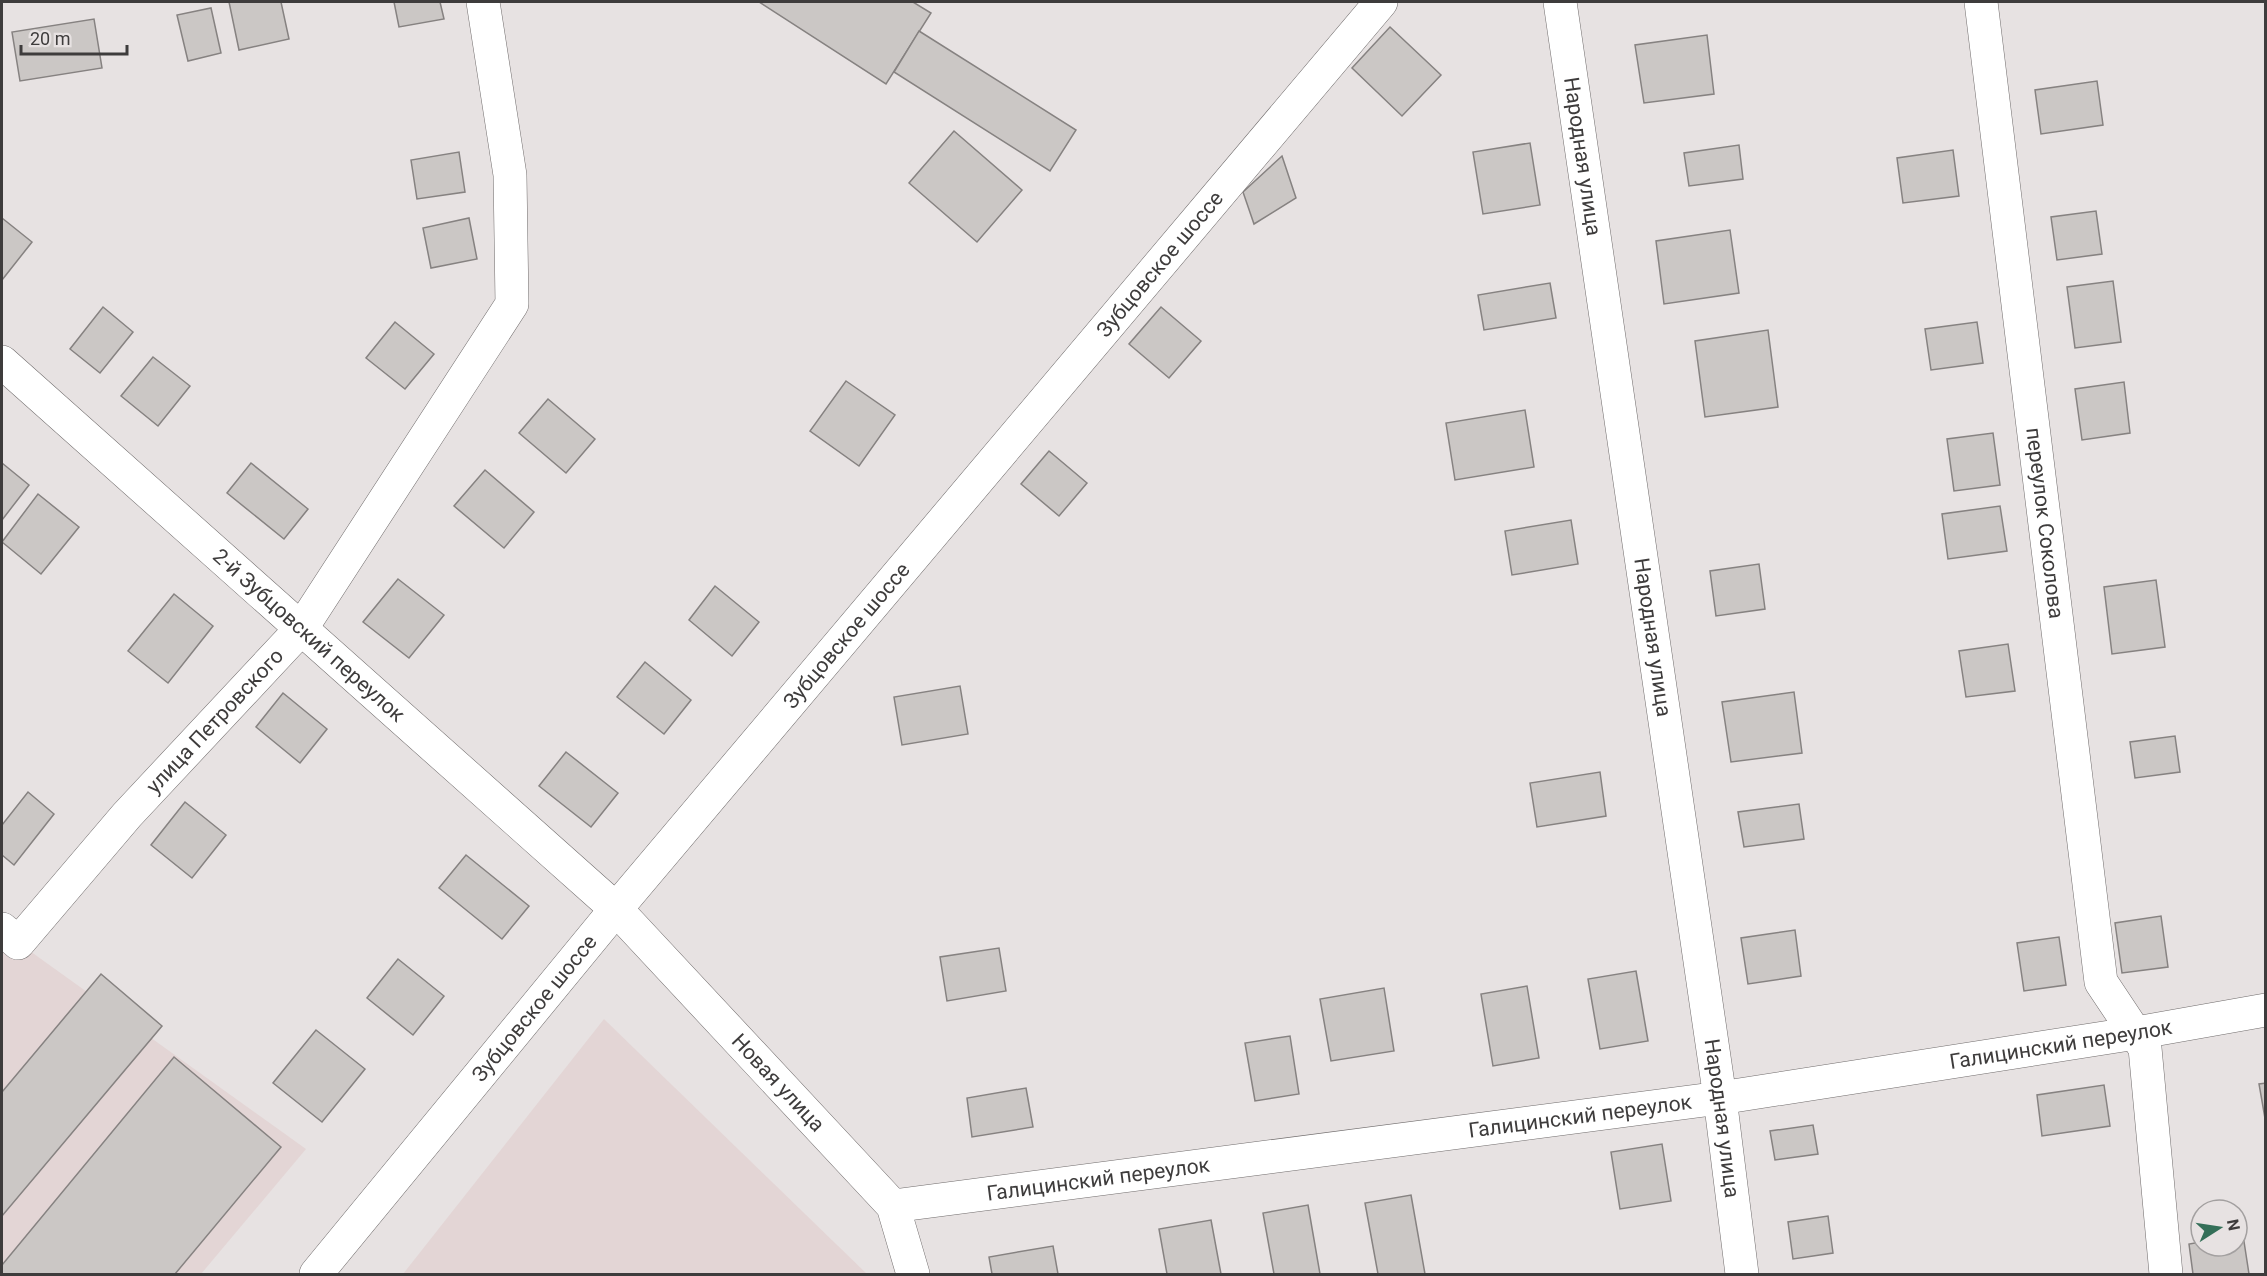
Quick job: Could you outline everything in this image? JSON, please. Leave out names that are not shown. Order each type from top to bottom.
[{"type":"street","name":"улица Петровского","points":[[10,936],[301,629],[512,304],[510,175],[483,2]]},
{"type":"street","name":"Зубцовское шоссе","points":[[316,1275],[616,909],[1381,2]]},
{"type":"street","name":"Народная улица","points":[[1560,2],[1720,1098],[1742,1275]]},
{"type":"street","name":"переулок Соколова","points":[[1981,2],[2101,982],[2145,1048],[2166,1275]]},
{"type":"street","name":"2-й Зубцовский переулок","points":[[2,362],[616,909]]},
{"type":"street","name":"Новая улица","points":[[616,909],[893,1206],[913,1275]]},
{"type":"street","name":"Галицинский переулок","points":[[893,1206],[1720,1098],[2136,1033],[2265,1010]]},
{"type":"shaded area","points":[[2,931],[306,1149],[201,1274],[2,1274]]},
{"type":"shaded area","points":[[604,1019],[867,1274],[403,1274]]},
{"type":"building","points":[[229,2],[281,2],[289,39],[239,50]]},
{"type":"building","points":[[394,2],[440,2],[444,19],[399,27]]},
{"type":"building","points":[[759,2],[913,2],[931,13],[886,84]]},
{"type":"building","points":[[211,8],[221,53],[188,61],[177,15]]},
{"type":"building","points":[[94,19],[102,68],[20,81],[12,32]]},
{"type":"building","points":[[1390,27],[1441,75],[1402,116],[1352,68]]},
{"type":"building","points":[[919,31],[1076,130],[1050,171],[894,72]]},
{"type":"building","points":[[1707,35],[1714,94],[1644,103],[1635,45]]},
{"type":"building","points":[[2097,81],[2103,125],[2041,134],[2035,90]]},
{"type":"building","points":[[954,131],[1022,190],[977,242],[909,183]]},
{"type":"building","points":[[1530,143],[1540,205],[1483,214],[1473,152]]},
{"type":"building","points":[[1739,145],[1743,179],[1689,186],[1684,153]]},
{"type":"building","points":[[1953,150],[1959,196],[1903,203],[1897,158]]},
{"type":"building","points":[[459,152],[465,192],[417,199],[411,160]]},
{"type":"building","points":[[1282,156],[1296,198],[1254,224],[1243,192]]},
{"type":"building","points":[[2096,211],[2102,254],[2057,260],[2051,217]]},
{"type":"building","points":[[2,218],[32,242],[2,280]]},
{"type":"building","points":[[469,218],[477,259],[431,268],[423,228]]},
{"type":"building","points":[[1730,230],[1739,293],[1664,304],[1656,241]]},
{"type":"building","points":[[2113,281],[2121,342],[2075,348],[2067,287]]},
{"type":"building","points":[[1550,283],[1556,318],[1484,330],[1478,295]]},
{"type":"building","points":[[103,307],[133,332],[100,373],[70,349]]},
{"type":"building","points":[[1161,307],[1201,341],[1169,378],[1129,344]]},
{"type":"building","points":[[395,322],[434,354],[405,389],[366,358]]},
{"type":"building","points":[[1977,322],[1983,363],[1931,370],[1925,329]]},
{"type":"building","points":[[1768,330],[1778,407],[1705,417],[1695,341]]},
{"type":"building","points":[[153,357],[190,386],[158,426],[121,396]]},
{"type":"building","points":[[846,381],[895,415],[859,466],[810,431]]},
{"type":"building","points":[[2124,382],[2130,433],[2082,440],[2075,389]]},
{"type":"building","points":[[548,399],[595,439],[566,473],[519,433]]},
{"type":"building","points":[[1525,410],[1534,467],[1455,480],[1446,423]]},
{"type":"building","points":[[1993,433],[2000,485],[1954,491],[1947,439]]},
{"type":"building","points":[[1049,451],[1087,483],[1059,516],[1021,484]]},
{"type":"building","points":[[2,463],[29,485],[2,520]]},
{"type":"building","points":[[251,463],[308,509],[284,539],[227,493]]},
{"type":"building","points":[[485,470],[534,512],[504,548],[454,506]]},
{"type":"building","points":[[38,494],[79,527],[41,574],[2,542]]},
{"type":"building","points":[[2000,506],[2007,551],[1948,559],[1942,514]]},
{"type":"building","points":[[1571,520],[1578,564],[1512,575],[1505,531]]},
{"type":"building","points":[[1759,564],[1765,609],[1716,616],[1710,571]]},
{"type":"building","points":[[398,579],[444,615],[409,658],[363,622]]},
{"type":"building","points":[[2156,580],[2165,647],[2112,654],[2104,587]]},
{"type":"building","points":[[715,586],[759,622],[732,656],[689,620]]},
{"type":"building","points":[[174,594],[213,626],[168,683],[128,651]]},
{"type":"building","points":[[2008,644],[2015,691],[1966,697],[1959,651]]},
{"type":"building","points":[[645,662],[691,700],[664,734],[617,697]]},
{"type":"building","points":[[960,686],[968,734],[902,745],[894,697]]},
{"type":"building","points":[[1794,692],[1802,753],[1731,762],[1722,702]]},
{"type":"building","points":[[283,693],[327,729],[300,763],[256,727]]},
{"type":"building","points":[[2175,736],[2180,772],[2135,778],[2130,742]]},
{"type":"building","points":[[566,752],[618,793],[591,827],[539,786]]},
{"type":"building","points":[[1600,772],[1606,816],[1537,827],[1530,783]]},
{"type":"building","points":[[28,792],[54,814],[14,865],[2,855],[2,825]]},
{"type":"building","points":[[185,802],[226,835],[192,878],[151,845]]},
{"type":"building","points":[[1799,804],[1804,839],[1744,847],[1738,812]]},
{"type":"building","points":[[466,855],[529,906],[502,939],[439,888]]},
{"type":"building","points":[[2161,916],[2168,967],[2122,973],[2115,923]]},
{"type":"building","points":[[1795,930],[1801,976],[1748,984],[1741,938]]},
{"type":"building","points":[[2059,937],[2066,985],[2024,991],[2017,943]]},
{"type":"building","points":[[999,948],[1006,991],[947,1001],[940,957]]},
{"type":"building","points":[[398,959],[444,996],[413,1035],[367,998]]},
{"type":"building","points":[[1636,971],[1648,1041],[1600,1049],[1588,979]]},
{"type":"building","points":[[101,974],[162,1026],[2,1216],[2,1092]]},
{"type":"building","points":[[1527,986],[1539,1058],[1493,1066],[1481,994]]},
{"type":"building","points":[[1384,988],[1394,1051],[1331,1061],[1320,999]]},
{"type":"building","points":[[316,1030],[365,1069],[322,1122],[273,1083]]},
{"type":"building","points":[[1290,1036],[1299,1094],[1255,1101],[1245,1043]]},
{"type":"building","points":[[174,1057],[281,1147],[175,1274],[2,1274],[2,1265]]},
{"type":"building","points":[[2266,1083],[2266,1124],[2259,1084]]},
{"type":"building","points":[[2104,1085],[2110,1126],[2042,1136],[2037,1095]]},
{"type":"building","points":[[1026,1088],[1033,1127],[972,1137],[967,1098]]},
{"type":"building","points":[[1813,1125],[1818,1154],[1775,1160],[1770,1131]]},
{"type":"building","points":[[1662,1144],[1671,1201],[1620,1209],[1611,1152]]},
{"type":"building","points":[[1411,1195],[1425,1274],[1378,1274],[1365,1203]]},
{"type":"building","points":[[1308,1205],[1320,1274],[1274,1274],[1263,1213]]},
{"type":"building","points":[[1828,1216],[1833,1253],[1793,1259],[1788,1222]]},
{"type":"building","points":[[1211,1220],[1221,1274],[1167,1274],[1159,1229]]},
{"type":"building","points":[[1053,1246],[1058,1274],[992,1274],[989,1257]]},
{"type":"building","points":[[2191,1258],[2247,1258],[2249,1274],[2193,1274]]}]
